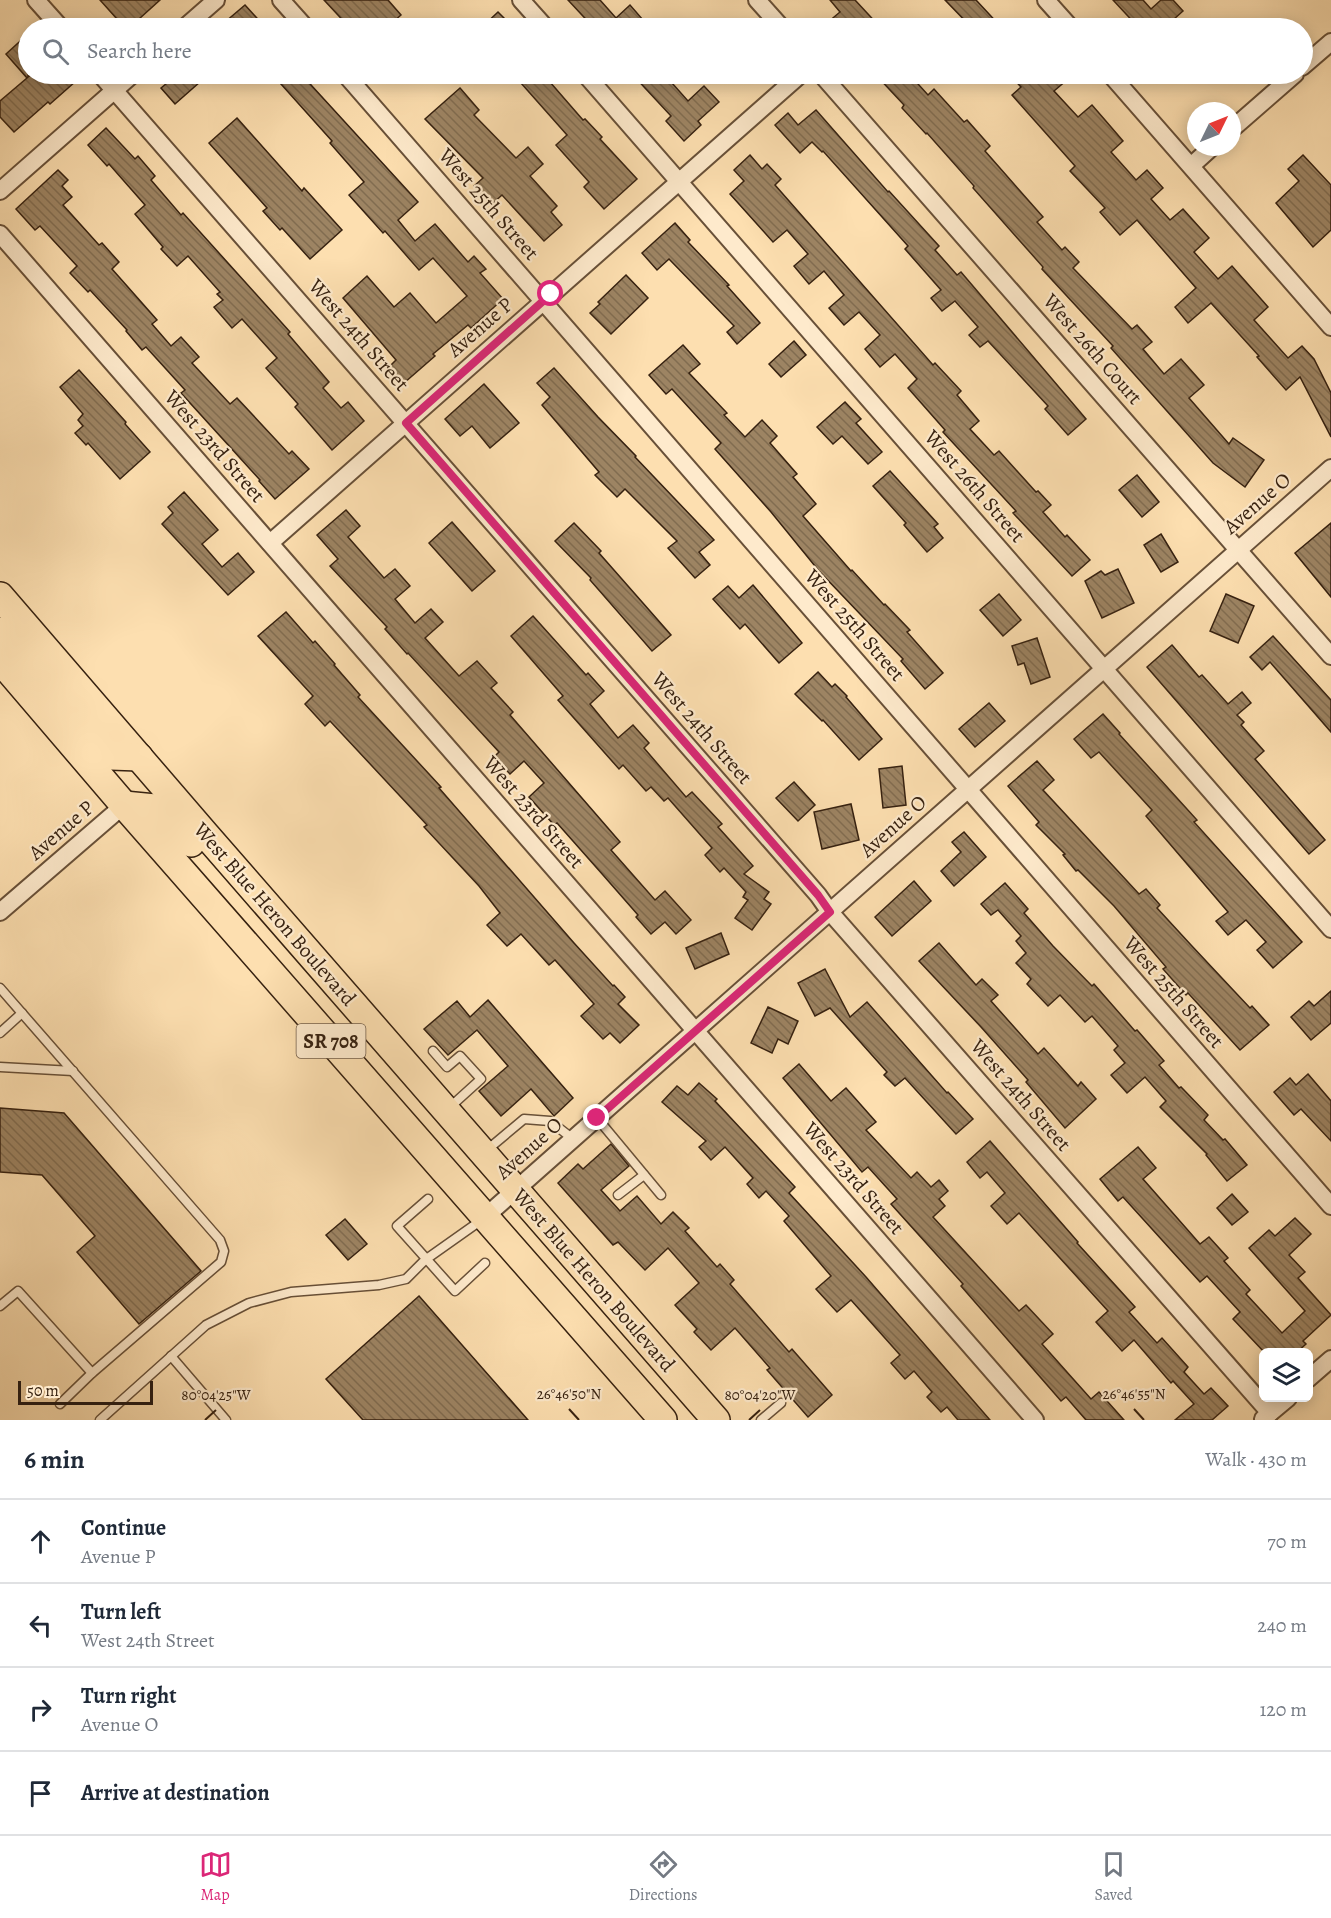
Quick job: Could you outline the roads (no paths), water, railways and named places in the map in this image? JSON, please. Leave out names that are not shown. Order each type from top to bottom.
[{"type":"main road","name":"West Blue Heron Boulevard","points":[[0,596],[716,1420]]},
{"type":"main road","points":[[0,631],[111,756],[139,757]]},
{"type":"main road","name":"West Blue Heron Boulevard","points":[[0,660],[124,805],[663,1420]]},
{"type":"main road","points":[[124,805],[155,808],[185,836],[267,930],[288,929]]},
{"type":"street","points":[[36,0],[52,18]]},
{"type":"street","points":[[195,18],[216,0]]},
{"type":"street","points":[[281,0],[297,18]]},
{"type":"street","points":[[521,0],[537,18]]},
{"type":"street","points":[[757,0],[773,18]]},
{"type":"street","points":[[770,0],[785,18]]},
{"type":"street","points":[[1046,0],[1062,18]]},
{"type":"street","points":[[1313,59],[1329,48]]},
{"type":"street","name":"West 24th Street","points":[[109,84],[802,877],[1266,1417]]},
{"type":"street","points":[[0,191],[122,84]]},
{"type":"street","name":"West 25th Street","points":[[354,84],[1331,1206]]},
{"type":"street","name":"West 26th Street","points":[[594,84],[1331,929]]},
{"type":"street","name":"Avenue P","points":[[270,543],[790,84]]},
{"type":"street","name":"West 26th Court","points":[[830,84],[1241,546],[1331,643]]},
{"type":"street","name":"West 26th Court","points":[[842,84],[1241,546],[1331,656]]},
{"type":"street","points":[[1119,84],[1331,327]]},
{"type":"street","points":[[1241,121],[1284,84]]},
{"type":"street","points":[[1191,166],[1202,156]]},
{"type":"street","name":"West 23rd Street","points":[[0,234],[1035,1420]]},
{"type":"street","name":"Avenue O","points":[[485,1217],[1331,468]]},
{"type":"street","name":"Avenue P","points":[[0,912],[124,805]]},
{"type":"street","points":[[1313,1375],[1331,1359]]},
{"type":"street","points":[[1266,1417],[1283,1402]]},
{"type":"lane","points":[[0,988],[220,1240],[224,1251],[221,1262],[92,1373],[60,1404]]},
{"type":"lane","points":[[0,1033],[22,1013]]},
{"type":"lane","points":[[434,1051],[447,1067],[460,1056],[481,1079],[447,1111]]},
{"type":"lane","points":[[0,1067],[73,1071]]},
{"type":"lane","points":[[597,1118],[661,1195]]},
{"type":"lane","points":[[484,1153],[524,1119],[550,1120],[573,1139]]},
{"type":"lane","points":[[618,1195],[644,1175]]},
{"type":"lane","points":[[428,1199],[397,1226],[425,1260],[455,1291],[485,1263]]},
{"type":"lane","points":[[100,1420],[206,1325],[249,1303],[291,1292],[379,1285],[406,1279],[425,1260],[485,1217]]},
{"type":"lane","points":[[0,1306],[18,1291],[92,1373]]},
{"type":"lane","points":[[171,1356],[226,1420]]},
{"type":"lane","points":[[761,1420],[781,1403]]}]
